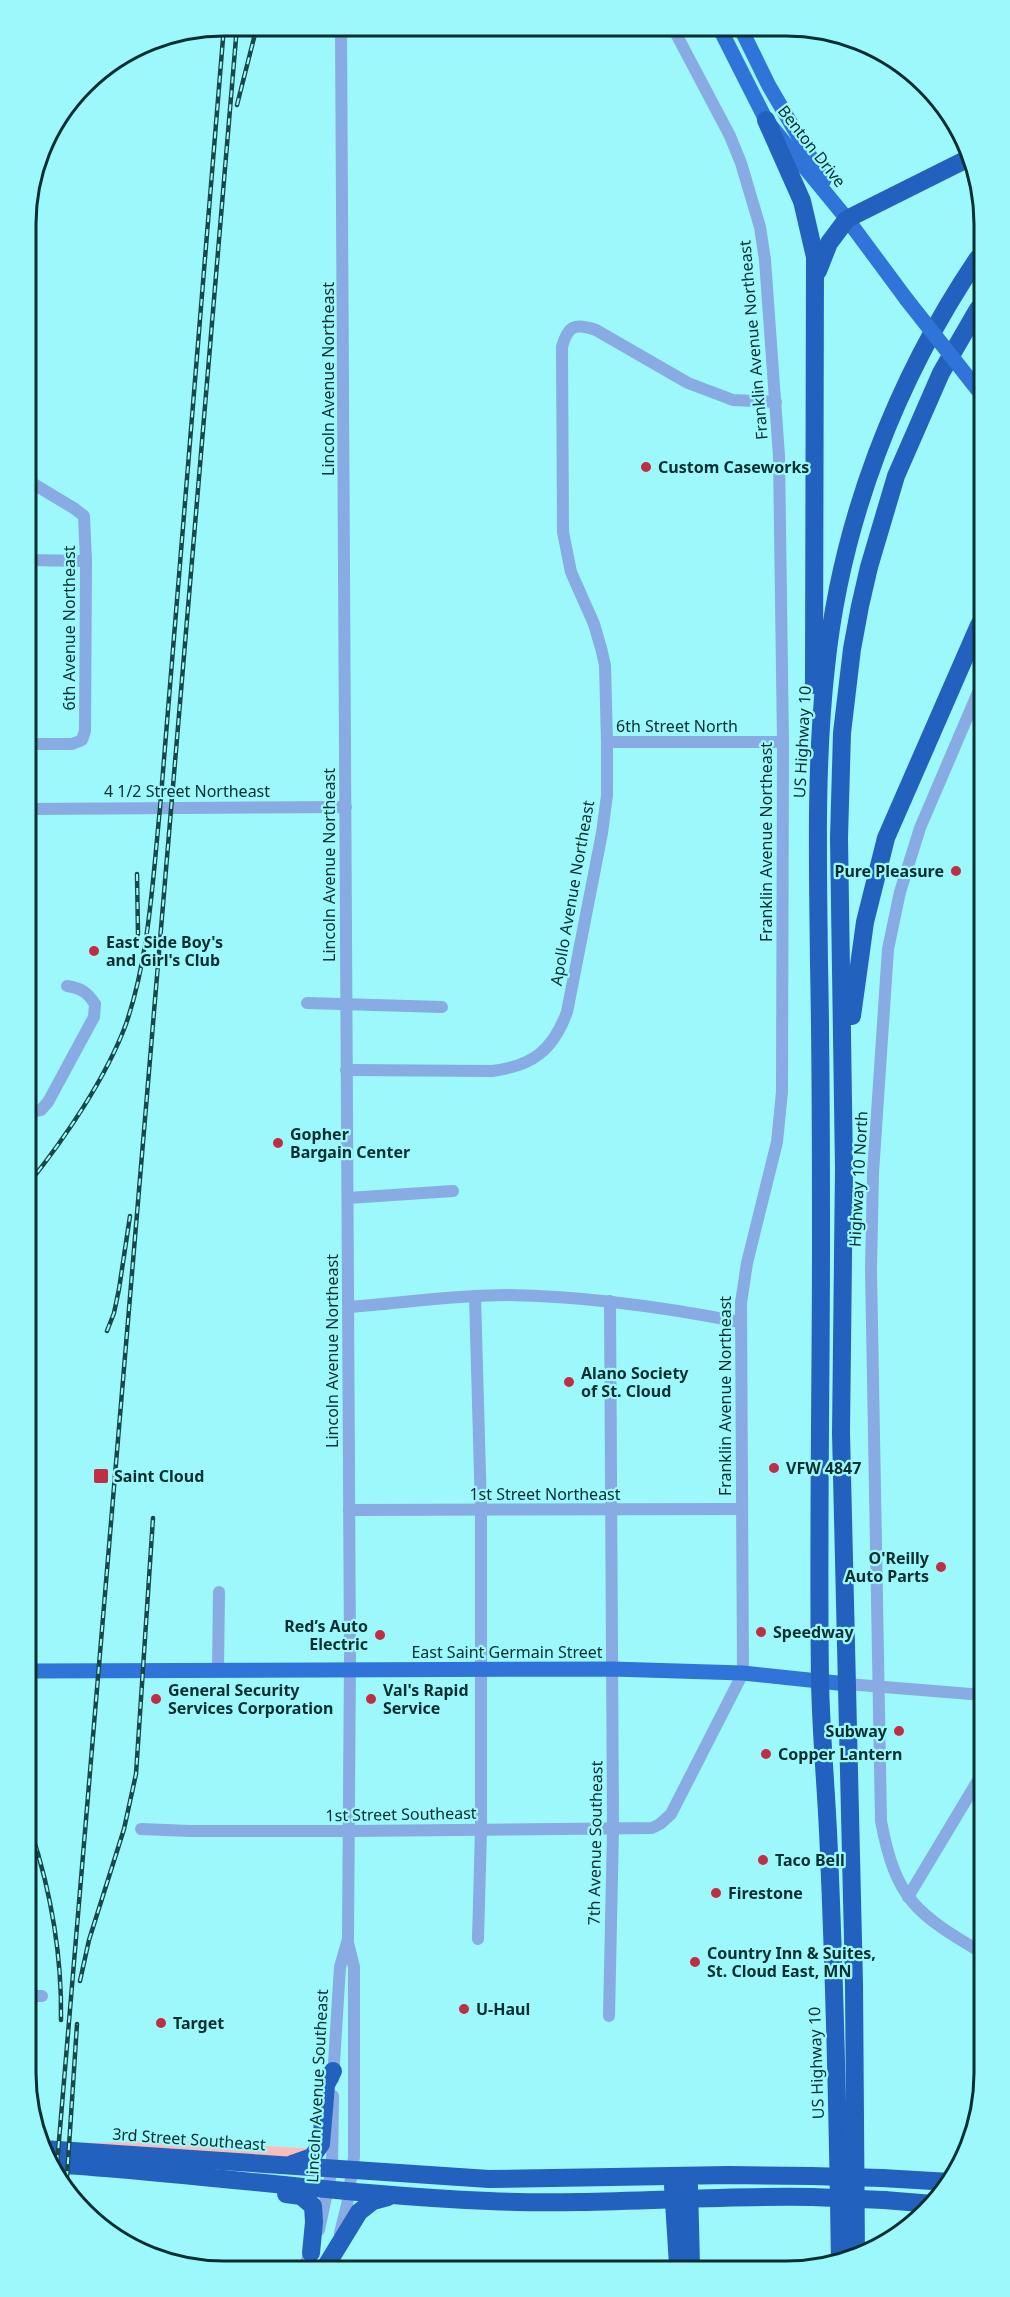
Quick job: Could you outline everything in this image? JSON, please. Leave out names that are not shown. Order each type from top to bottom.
[{"type":"highway","points":[[766,120],[802,201],[815,257],[814,670],[819,811]]},
{"type":"highway","points":[[814,290],[822,257],[829,243],[847,219],[963,161]]},
{"type":"highway","name":"US Highway 10","points":[[840,2253],[830,1863],[820,1681],[819,811],[826,665],[837,596],[861,503],[882,440],[910,375],[940,318],[974,264]]},
{"type":"highway","points":[[856,2248],[854,1983],[842,1434],[844,1168],[839,838],[842,733],[852,649],[869,567],[896,476],[941,373],[974,316]]},
{"type":"highway","points":[[844,1168],[853,1011],[865,922],[875,876],[886,838],[903,795],[974,636]]},
{"type":"highway","points":[[286,2165],[312,2157],[317,2153],[323,2132],[326,2085],[333,2071]]},
{"type":"highway","name":"3rd Street Southeast","points":[[52,2150],[489,2179],[681,2175],[811,2176],[940,2181]]},
{"type":"highway","points":[[60,2165],[214,2178],[328,2191],[489,2201],[812,2197],[922,2203]]},
{"type":"highway","points":[[681,2175],[690,2261]]},
{"type":"highway","points":[[214,2178],[235,2188],[296,2195],[306,2199],[313,2206],[314,2214],[307,2260]]},
{"type":"highway","points":[[856,2192],[861,2246]]},
{"type":"highway","points":[[330,2261],[365,2205],[379,2198],[402,2195]]},
{"type":"highway","points":[[678,2261],[682,2198]]},
{"type":"highway","points":[[836,2255],[839,2212]]},
{"type":"main road","name":"Benton Drive","points":[[724,36],[766,120],[847,219],[974,385]]},
{"type":"main road","name":"Benton Drive","points":[[744,36],[769,86],[847,219]]},
{"type":"main road","name":"East Saint Germain Street","points":[[36,1671],[612,1669],[743,1673],[847,1684]]},
{"type":"street","name":"Lincoln Avenue Northeast","points":[[341,36],[350,1671]]},
{"type":"street","name":"Franklin Avenue Northeast","points":[[677,36],[730,136],[760,226],[765,260],[779,456],[783,742],[782,1092],[777,1142],[743,1282],[740,1322],[743,1673]]},
{"type":"street","name":"Apollo Avenue Northeast","points":[[346,1070],[492,1071],[511,1069],[528,1063],[549,1046],[563,1024],[567,1012],[600,844],[607,795],[607,742],[605,665],[594,624],[571,572],[563,532],[562,347],[566,335],[573,327],[582,325],[596,330],[688,383],[733,400],[776,402]]},
{"type":"street","name":"6th Avenue Northeast","points":[[36,485],[84,516],[86,561],[85,731],[82,740],[72,744],[36,744]]},
{"type":"street","points":[[36,560],[86,561]]},
{"type":"street","name":"Highway 10 North","points":[[974,702],[920,828],[900,892],[888,949],[873,1173],[871,1270],[881,1821],[892,1869],[908,1897],[922,1914],[938,1927],[974,1948]]},
{"type":"street","name":"6th Street North","points":[[607,742],[783,742]]},
{"type":"street","name":"4 1/2 Street Northeast","points":[[36,809],[346,807]]},
{"type":"street","points":[[36,1111],[41,1110],[48,1102],[94,1017],[95,1004],[89,995],[80,988],[67,986]]},
{"type":"street","points":[[307,1003],[442,1007]]},
{"type":"street","points":[[348,1198],[453,1191]]},
{"type":"street","points":[[348,1307],[475,1296],[543,1296],[610,1301],[740,1322]]},
{"type":"street","points":[[475,1296],[481,1510],[479,1670],[481,1829],[478,1939]]},
{"type":"street","name":"7th Avenue Southeast","points":[[609,2016],[613,1829],[610,1301]]},
{"type":"street","name":"1st Street Northeast","points":[[349,1510],[741,1509]]},
{"type":"street","points":[[218,1670],[219,1592]]},
{"type":"street","name":"Lincoln Avenue Southeast","points":[[328,2261],[343,2224],[354,2157],[354,1967],[348,1940],[350,1671]]},
{"type":"street","name":"1st Street Southeast","points":[[141,1828],[190,1831],[645,1829],[660,1824],[671,1814],[743,1673]]},
{"type":"street","name":"East Saint Germain Street","points":[[847,1684],[974,1694]]},
{"type":"street","points":[[908,1897],[974,1787]]},
{"type":"street","name":"Lincoln Avenue Southeast","points":[[307,2260],[320,2228],[332,2169],[333,2071],[340,1967],[348,1940]]},
{"type":"shaded area","points":[[184,2141],[310,2148],[298,2158],[82,2143]]},
{"type":"railway","points":[[36,1174],[57,1147],[96,1086],[118,1044],[134,999],[145,945],[160,808],[223,36]]},
{"type":"railway","points":[[57,2160],[236,36]]},
{"type":"railway","points":[[237,105],[254,36]]},
{"type":"railway","points":[[137,874],[138,934]]},
{"type":"railway","points":[[107,1331],[119,1289],[130,1216]]},
{"type":"railway","points":[[80,1981],[89,1940],[124,1829],[136,1774],[153,1518]]},
{"type":"railway","points":[[36,1847],[54,1924],[60,1972],[61,2020]]},
{"type":"railway","points":[[67,2176],[77,2024]]},
{"type":"place","name":"Custom Caseworks","points":[[646,467]]},
{"type":"place","name":"Pure Pleasure","points":[[956,871]]},
{"type":"place","name":"East Side Boy's and Girl's Club","points":[[94,951]]},
{"type":"place","name":"Gopher Bargain Center","points":[[278,1143]]},
{"type":"place","name":"Alano Society of St. Cloud","points":[[569,1382]]},
{"type":"place","name":"VFW 4847","points":[[774,1468]]},
{"type":"place","name":"Saint Cloud","points":[[101,1476]]},
{"type":"place","name":"O'Reilly Auto Parts","points":[[941,1567]]},
{"type":"place","name":"Speedway","points":[[761,1632]]},
{"type":"place","name":"Red’s Auto Electric","points":[[380,1635]]},
{"type":"place","name":"General Security Services Corporation","points":[[156,1699]]},
{"type":"place","name":"Val's Rapid Service","points":[[371,1699]]},
{"type":"place","name":"Subway","points":[[899,1731]]},
{"type":"place","name":"Copper Lantern","points":[[766,1754]]},
{"type":"place","name":"Taco Bell","points":[[763,1860]]},
{"type":"place","name":"Firestone","points":[[716,1893]]},
{"type":"place","name":"Country Inn & Suites, St. Cloud East, MN","points":[[695,1962]]},
{"type":"place","name":"U-Haul","points":[[464,2009]]},
{"type":"place","name":"Target","points":[[161,2023]]}]
